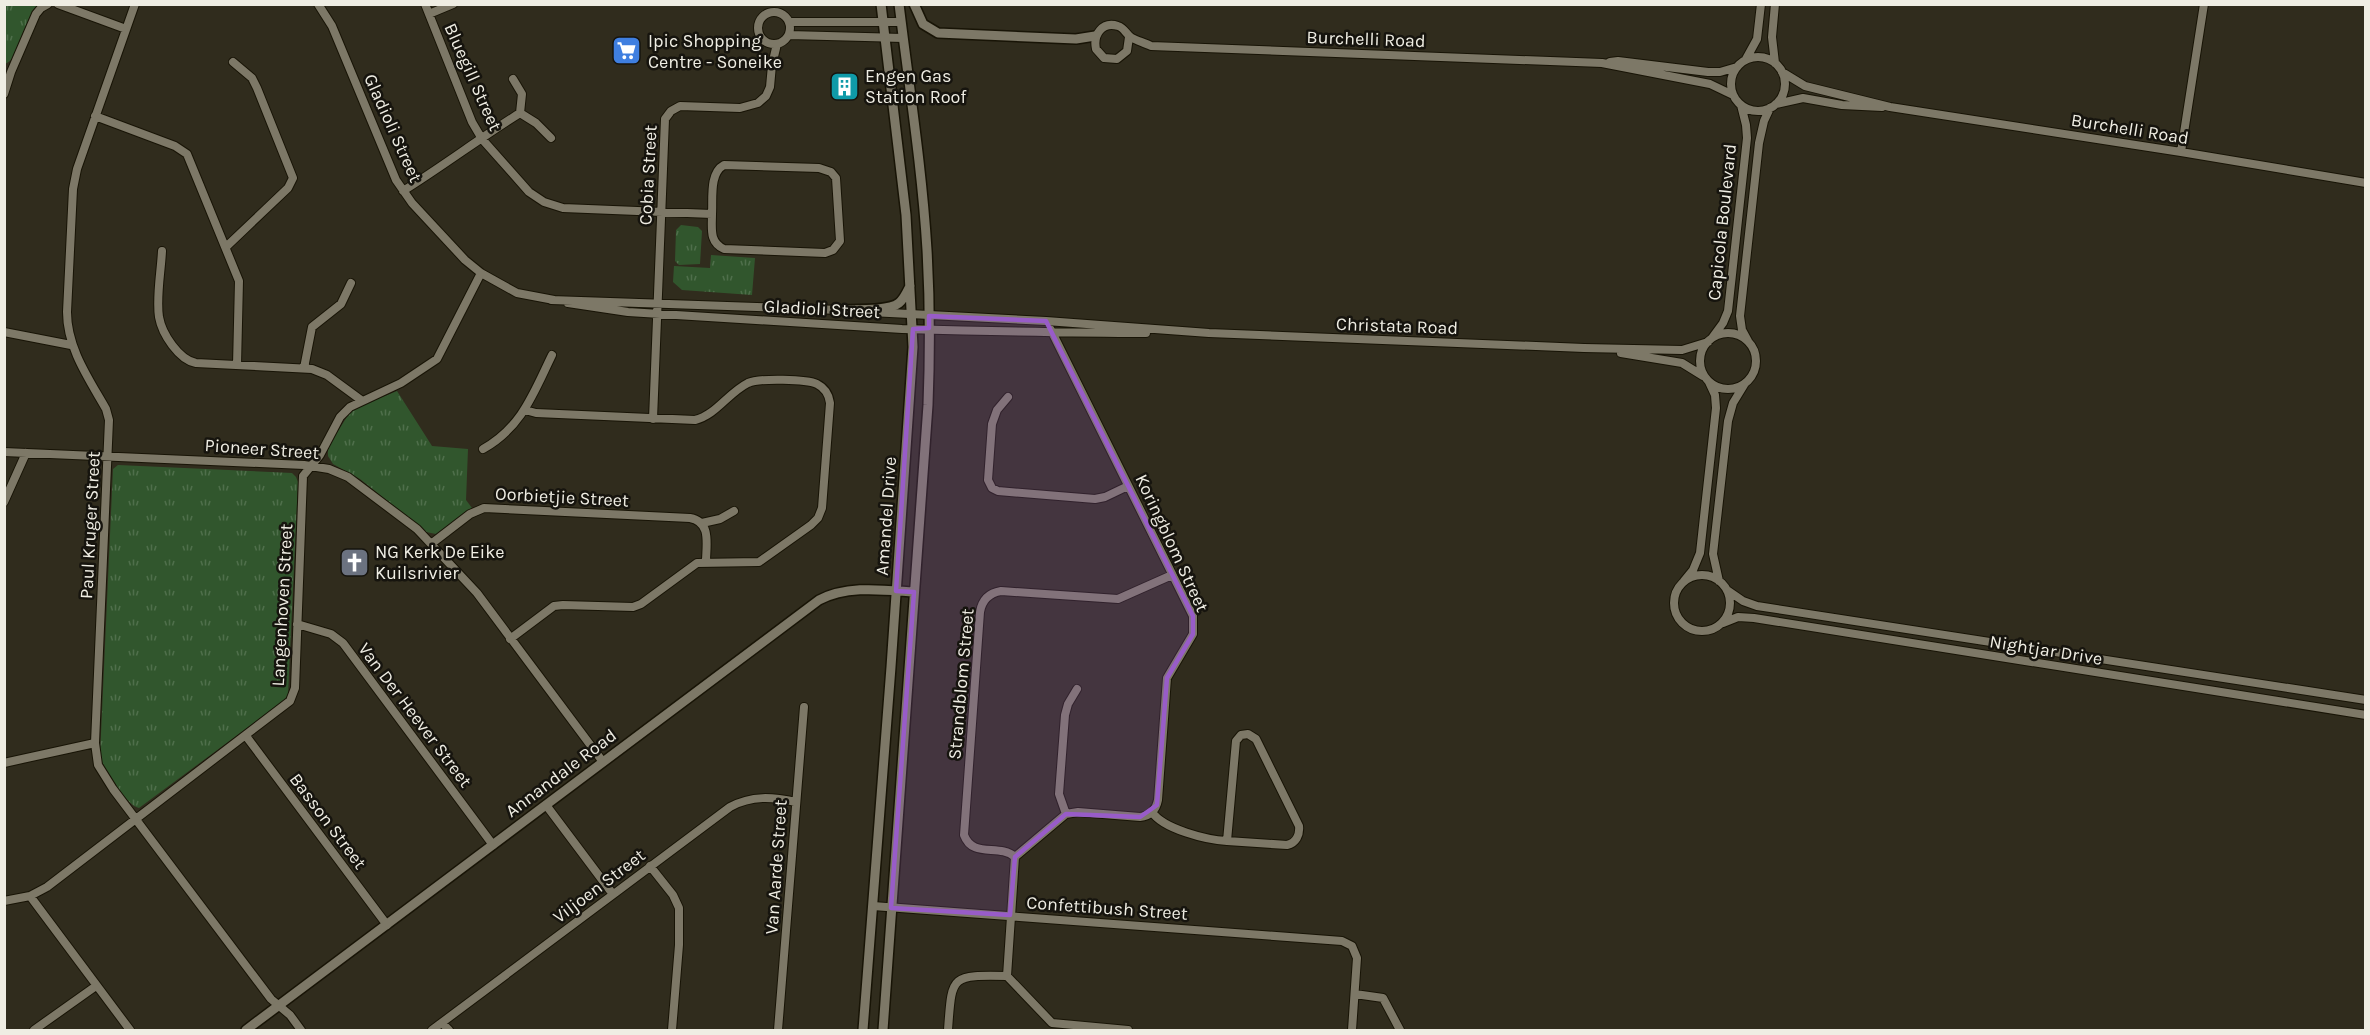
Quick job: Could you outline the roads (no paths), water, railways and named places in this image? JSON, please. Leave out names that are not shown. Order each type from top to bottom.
[{"type":"street","points":[[4,94],[8,70],[36,14],[48,4]]},
{"type":"street","points":[[58,4],[126,29]]},
{"type":"street","name":"Paul Kruger Street","points":[[135,4],[74,183],[67,312],[71,345],[108,413],[96,760],[101,771],[271,999],[290,1016],[301,1030]]},
{"type":"street","name":"Gladioli Street","points":[[318,4],[332,26],[396,180],[403,191],[465,260],[481,273],[517,293],[591,308],[657,314],[912,329],[929,328]]},
{"type":"street","name":"Bluegill Street","points":[[425,4],[472,122],[482,139],[523,186],[544,202],[563,208],[712,214]]},
{"type":"street","points":[[429,14],[453,4]]},
{"type":"street","name":"Amandel Drive","points":[[863,1030],[909,426],[912,329],[906,215],[881,4]]},
{"type":"street","name":"Amandel Drive","points":[[883,1030],[928,405],[929,316],[925,227],[899,4]]},
{"type":"street","points":[[914,4],[923,24],[938,33],[1076,39],[1095,36],[1096,49],[1104,58],[1117,59],[1127,51],[1151,46]]},
{"type":"street","points":[[1746,59],[1764,57],[1775,63],[1782,72],[1785,89],[1773,106],[1758,111],[1741,105],[1733,95],[1731,83],[1737,67],[1746,59],[1757,39],[1761,4]]},
{"type":"street","points":[[1775,4],[1772,37],[1775,63]]},
{"type":"street","points":[[2181,152],[2205,5]]},
{"type":"street","points":[[789,35],[790,22],[778,12],[772,12],[760,20],[758,31],[767,43],[777,44],[789,35],[903,38]]},
{"type":"street","points":[[790,22],[883,24],[901,22]]},
{"type":"street","name":"Burchelli Road","points":[[1095,36],[1104,27],[1116,25],[1122,27],[1129,37],[1151,46],[1602,63],[1710,84],[1733,95]]},
{"type":"street","points":[[1127,51],[1129,37]]},
{"type":"street","name":"Cobia Street","points":[[767,43],[772,65]]},
{"type":"street","name":"Cobia Street","points":[[653,419],[660,212],[667,116],[680,106],[740,108],[758,104],[769,92],[777,44]]},
{"type":"street","name":"Burchelli Road","points":[[1602,63],[1618,61],[1708,72],[1720,72],[1737,67]]},
{"type":"street","points":[[227,246],[288,188],[293,178],[252,78],[233,62]]},
{"type":"street","name":"Burchelli Road","points":[[1782,72],[1805,86],[1890,107],[2366,183]]},
{"type":"street","points":[[403,191],[520,113],[522,94],[513,79]]},
{"type":"street","name":"Burchelli Road","points":[[1773,106],[1803,98],[1842,105],[1890,107]]},
{"type":"street","name":"Capicola Boulevard","points":[[1710,340],[1723,323],[1728,311],[1747,138],[1741,105]]},
{"type":"street","name":"Capicola Boulevard","points":[[1748,341],[1742,330],[1740,314],[1759,144],[1764,121],[1773,106]]},
{"type":"street","points":[[520,113],[536,123],[551,138]]},
{"type":"street","points":[[95,116],[184,151],[192,162],[239,281],[241,291],[237,365]]},
{"type":"street","points":[[724,165],[825,169],[836,178],[840,241],[833,250],[825,253],[724,249],[713,239],[712,214],[715,175],[724,165]]},
{"type":"street","points":[[162,251],[159,317],[175,349],[184,359],[191,362],[304,368],[323,373],[361,400]]},
{"type":"street","name":"Langenhoven Street","points":[[4,901],[30,896],[53,883],[288,704],[295,688],[303,476],[320,455],[340,417],[350,406],[401,383],[437,359],[481,273]]},
{"type":"street","points":[[304,368],[312,327],[339,307],[351,283]]},
{"type":"street","points":[[836,310],[884,308],[896,305],[905,296],[911,283]]},
{"type":"street","name":"Gladioli Street","points":[[551,300],[658,302],[929,316]]},
{"type":"street","points":[[929,316],[1046,321]]},
{"type":"street","name":"Christata Road","points":[[1046,321],[1209,333],[1682,351],[1710,340]]},
{"type":"street","name":"Koringblom Street","points":[[1046,321],[1192,616],[1194,628],[1190,639],[1167,678],[1158,800],[1152,812]]},
{"type":"street","points":[[929,328],[1052,333]]},
{"type":"street","points":[[4,332],[71,345]]},
{"type":"street","name":"Christata Road","points":[[1052,333],[1209,333]]},
{"type":"street","points":[[1684,581],[1699,575],[1719,581],[1727,590],[1730,609],[1723,623],[1704,632],[1690,629],[1678,620],[1673,599],[1675,592],[1684,581],[1693,570],[1700,553],[1716,408],[1715,395],[1700,359],[1710,340],[1730,333],[1748,341],[1755,351],[1757,364],[1753,376],[1744,385],[1733,403],[1728,421],[1713,554],[1719,581]]},
{"type":"street","name":"Christata Road","points":[[1584,348],[1675,361],[1689,366],[1707,380]]},
{"type":"street","points":[[483,449],[502,438],[525,410],[552,355]]},
{"type":"street","points":[[510,639],[554,606],[629,608],[638,606],[693,565],[706,562],[762,560],[818,518],[823,503],[829,398],[821,386],[811,382],[756,380],[744,386],[700,419],[689,421],[536,413],[525,410]]},
{"type":"street","points":[[1707,380],[1726,390],[1744,385]]},
{"type":"street","points":[[1008,397],[997,410],[992,424],[988,477],[992,488],[998,491],[1095,499],[1105,497],[1128,486]]},
{"type":"street","name":"Pioneer Street","points":[[4,452],[312,465],[339,472],[360,484],[412,525],[477,593],[603,762]]},
{"type":"street","points":[[4,502],[26,453]]},
{"type":"street","name":"Oorbietjie Street","points":[[431,544],[470,514],[484,508],[690,518],[702,523]]},
{"type":"street","points":[[706,562],[706,533],[702,523],[720,519],[734,511]]},
{"type":"street","name":"Strandblom Street","points":[[1015,857],[1010,853],[975,849],[968,844],[964,835],[980,612],[983,602],[989,595],[1001,591],[1118,600],[1172,575]]},
{"type":"street","name":"Nightjar Drive","points":[[1727,590],[1743,601],[1757,606],[2366,700]]},
{"type":"street","name":"Annandale Road","points":[[246,1030],[819,600],[846,591],[914,592]]},
{"type":"street","name":"Nightjar Drive","points":[[1723,623],[1738,617],[1754,618],[2366,715]]},
{"type":"street","name":"Van Der Heever Street","points":[[297,624],[331,634],[343,643],[493,845]]},
{"type":"street","points":[[1066,814],[1059,794],[1066,712],[1077,688]]},
{"type":"street","name":"Van Aarde Street","points":[[778,1030],[804,706]]},
{"type":"street","points":[[1006,976],[1015,857],[1066,814],[1078,812],[1140,817],[1152,812],[1162,822],[1202,838],[1227,841],[1287,845],[1294,841],[1299,833],[1299,826],[1256,739],[1248,734],[1241,735],[1236,741],[1227,841]]},
{"type":"street","name":"Basson Street","points":[[246,736],[387,925]]},
{"type":"street","points":[[4,764],[95,743]]},
{"type":"street","name":"Viljoen Street","points":[[432,1030],[730,807],[741,801],[763,798],[796,802]]},
{"type":"street","points":[[546,805],[612,894]]},
{"type":"street","points":[[650,866],[673,895],[679,908],[679,945],[672,1030]]},
{"type":"street","points":[[30,896],[130,1030]]},
{"type":"street","name":"Confettibush Street","points":[[873,906],[1339,940],[1349,944],[1356,954],[1355,994]]},
{"type":"street","points":[[948,1030],[951,991],[958,980],[970,975],[1006,976],[1052,1023],[1128,1030]]},
{"type":"street","points":[[34,1030],[96,986]]},
{"type":"street","points":[[1352,1030],[1355,994],[1383,998],[1400,1030]]},
{"type":"street","points":[[441,1023],[448,1030]]},
{"type":"place","name":"Ipic Shopping Centre - Soneike","points":[[627,51]]},
{"type":"place","name":"Engen Gas Station Roof","points":[[844,86]]},
{"type":"place","name":"NG Kerk De Eike Kuilsrivier","points":[[354,562]]}]
